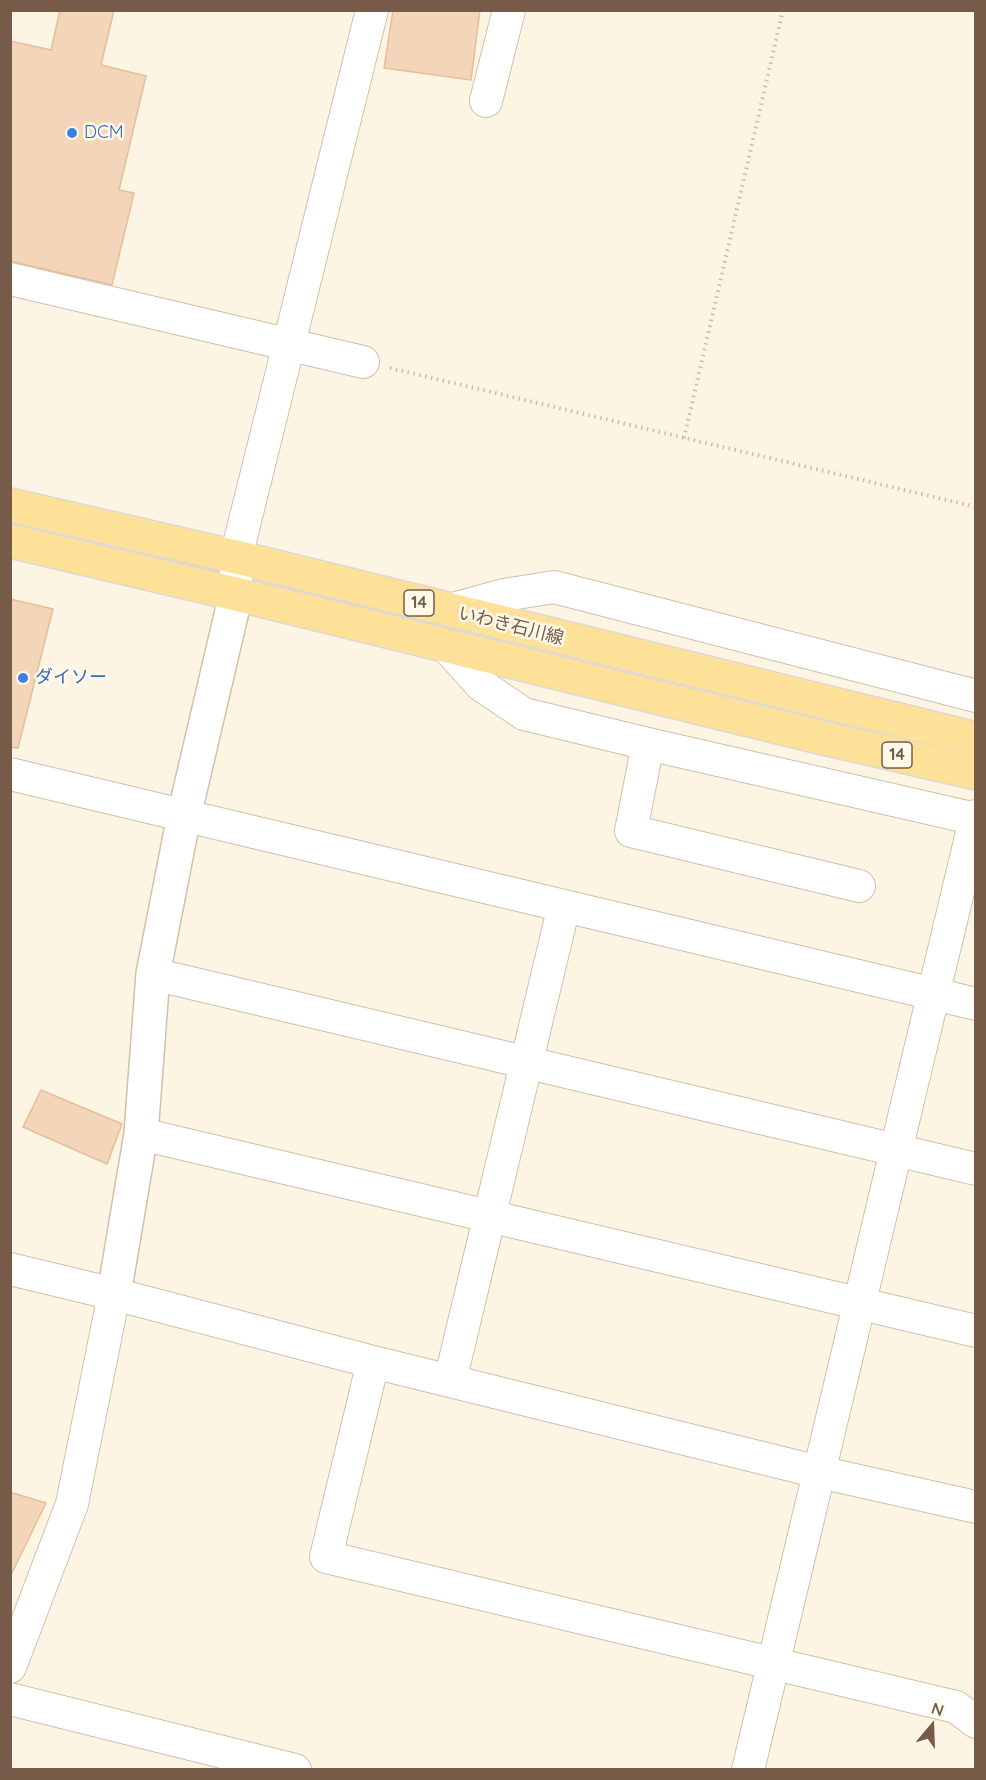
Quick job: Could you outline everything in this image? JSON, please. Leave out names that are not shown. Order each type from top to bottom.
[{"type":"main road","name":"いわき石川線","points":[[10,505],[236,557],[975,739]]},
{"type":"main road","name":"いわき石川線","points":[[10,541],[975,773]]},
{"type":"street","points":[[10,1667],[72,1504],[114,1294],[141,1134],[153,974],[184,816],[236,594],[236,557],[372,10]]},
{"type":"street","points":[[486,101],[509,10]]},
{"type":"street","points":[[10,279],[363,362]]},
{"type":"street","points":[[450,610],[504,595],[554,587],[975,696]]},
{"type":"street","points":[[446,645],[481,685],[524,714],[975,818],[748,1770]]},
{"type":"street","points":[[648,744],[631,831],[859,886]]},
{"type":"street","points":[[10,774],[975,1004]]},
{"type":"street","points":[[450,1381],[564,906]]},
{"type":"street","points":[[153,974],[975,1169]]},
{"type":"street","points":[[141,1134],[975,1331]]},
{"type":"street","points":[[10,1269],[450,1381],[819,1472],[975,1507]]},
{"type":"street","points":[[373,1362],[326,1557],[956,1707],[975,1722]]},
{"type":"street","points":[[10,1699],[295,1770]]},
{"type":"path","points":[[684,438],[783,10]]},
{"type":"path","points":[[363,362],[975,507]]},
{"type":"building","name":"DCM","points":[[60,10],[114,10],[101,65],[146,76],[119,190],[134,193],[112,285],[10,261],[10,41],[51,50]]},
{"type":"building","points":[[393,10],[480,10],[471,80],[384,68]]},
{"type":"building","name":"ダイソー","points":[[10,599],[53,609],[18,748],[10,747]]},
{"type":"building","points":[[41,1090],[122,1124],[107,1164],[23,1127]]},
{"type":"building","points":[[10,1492],[46,1503],[10,1577]]},
{"type":"place","name":"DCM","points":[[72,133]]},
{"type":"place","name":"ダイソー","points":[[23,678]]}]
